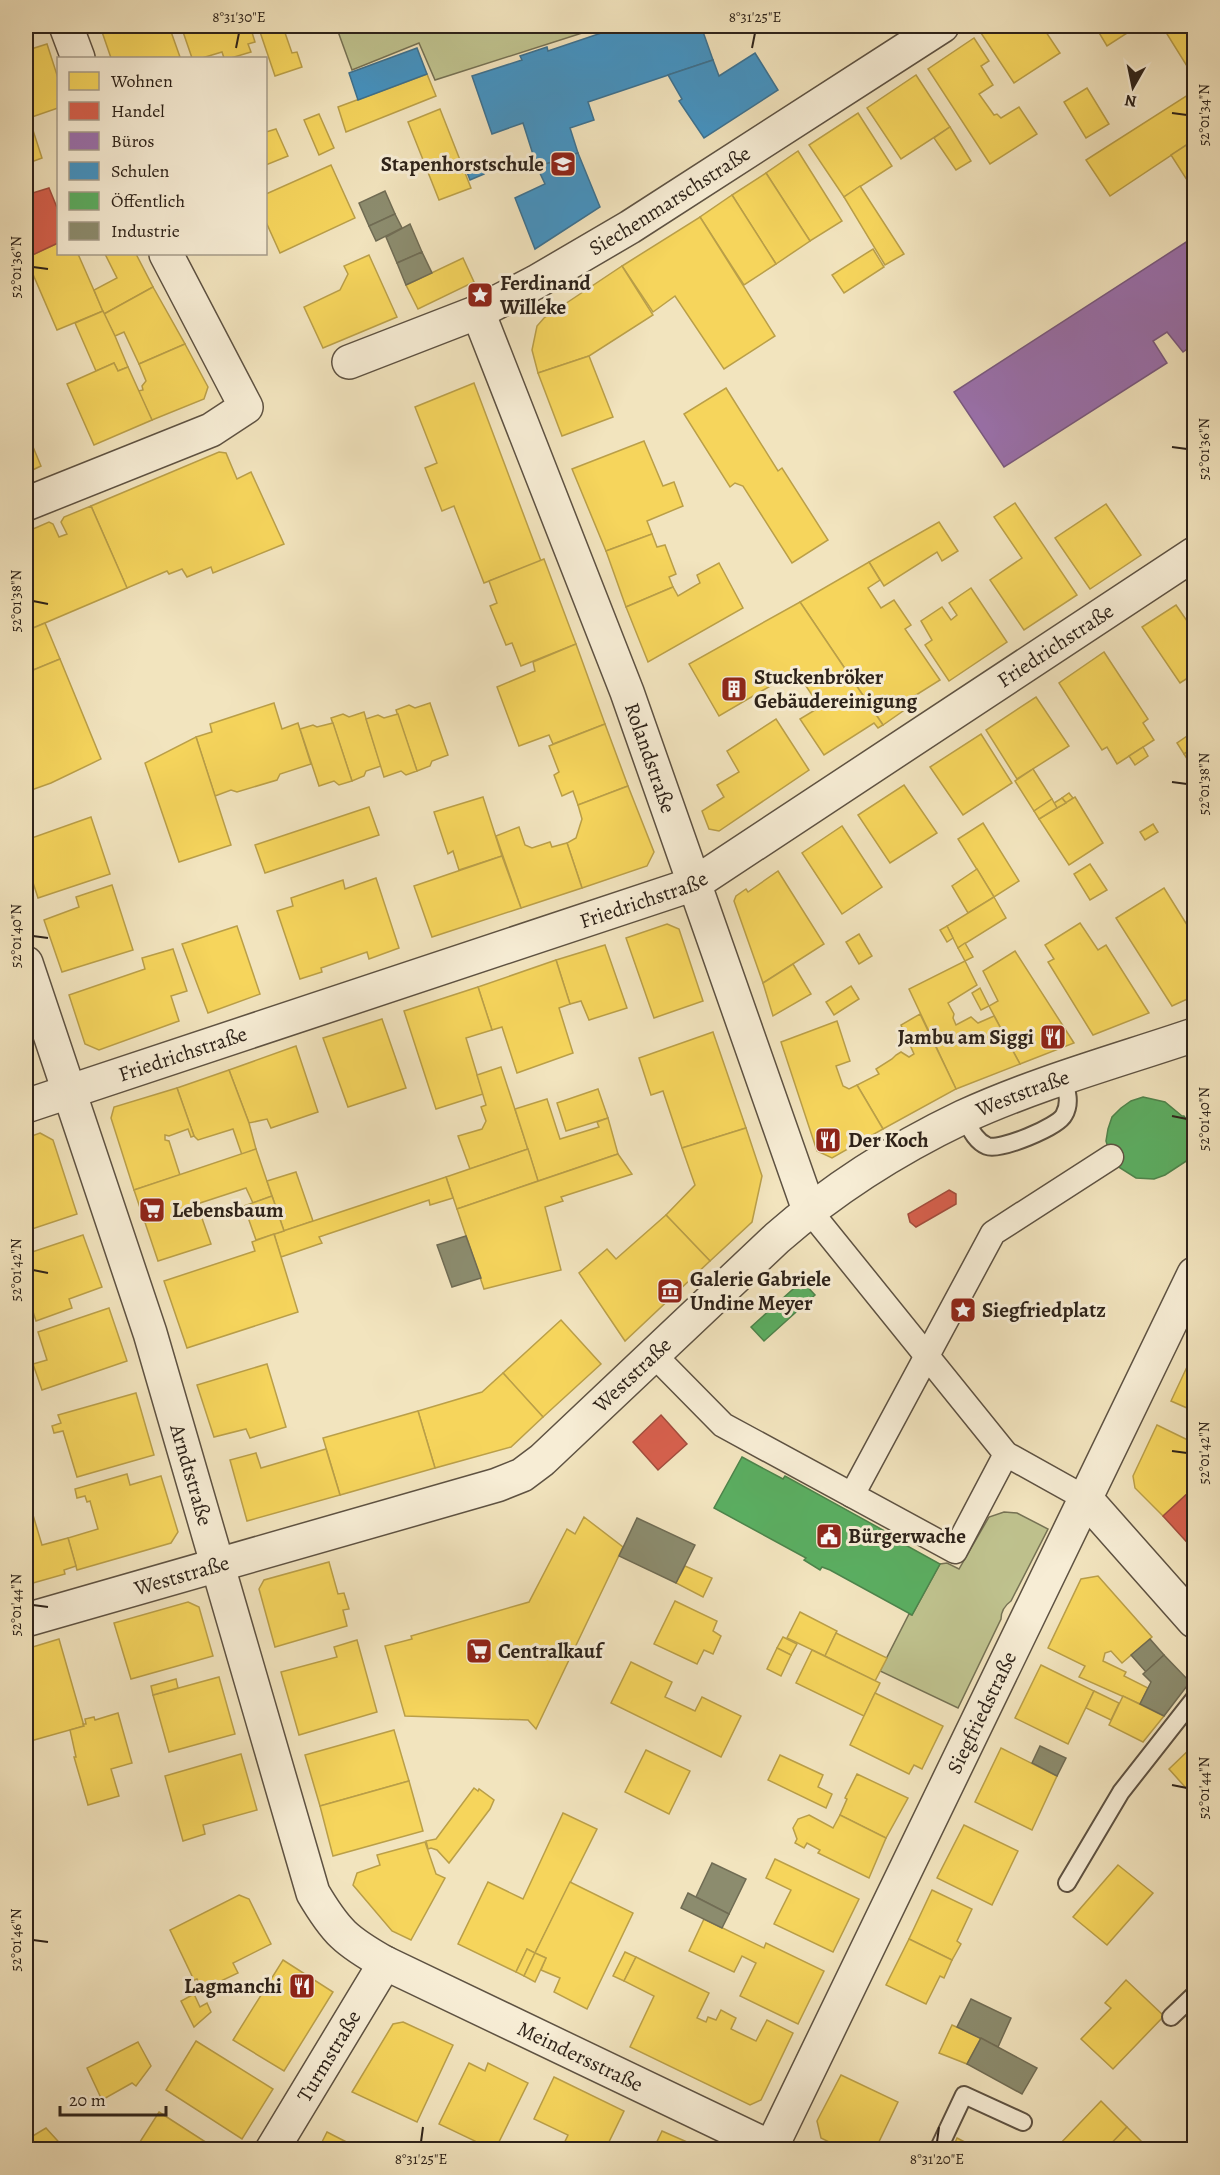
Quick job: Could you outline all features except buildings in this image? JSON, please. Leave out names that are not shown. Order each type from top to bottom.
[{"type":"street","points":[[66,26],[78,57]]},
{"type":"street","name":"Siechenmarschstraße","points":[[349,362],[486,309],[630,226],[942,26]]},
{"type":"street","points":[[26,504],[211,430],[246,407],[167,255]]},
{"type":"street","name":"Rolandstraße","points":[[486,309],[627,692],[809,1210]]},
{"type":"street","name":"Friedrichstraße","points":[[26,1106],[694,884],[1194,554]]},
{"type":"street","name":"Arndtstraße","points":[[26,963],[150,1333],[313,1893],[328,1920],[346,1940],[385,1963]]},
{"type":"street","name":"Weststraße","points":[[26,1620],[497,1485],[522,1475],[542,1461],[809,1210],[835,1191],[884,1160],[964,1117],[1063,1079],[1194,1035]]},
{"type":"street","points":[[852,1495],[993,1233],[1111,1157]]},
{"type":"street","points":[[809,1210],[1006,1454],[1085,1498],[1194,1621]]},
{"type":"street","name":"Siegfriedstraße","points":[[772,2149],[1194,1274]]},
{"type":"street","points":[[654,1355],[723,1425],[955,1551],[1006,1454]]},
{"type":"street","name":"Meindersstraße","points":[[385,1963],[772,2149]]},
{"type":"street","name":"Turmstraße","points":[[272,2150],[385,1963]]},
{"type":"lane","points":[[1066,1883],[1121,1792],[1194,1699]]},
{"type":"lane","points":[[1171,2017],[1194,1995]]},
{"type":"lane","points":[[938,2150],[964,2095],[1023,2122]]},
{"type":"green space","points":[[336,26],[604,26],[435,80],[419,43],[352,70]]},
{"type":"green space","points":[[1004,1512],[1017,1513],[1048,1529],[1011,1601],[1003,1609],[1001,1619],[958,1708],[880,1671],[909,1614],[912,1615],[940,1564],[947,1563],[959,1569],[989,1517]]},
{"type":"place","name":"Stapenhorstschule","points":[[563,164]]},
{"type":"place","name":"Ferdinand Willeke","points":[[480,295]]},
{"type":"place","name":"Stuckenbröker Gebäudereinigung","points":[[734,689]]},
{"type":"place","name":"Jambu am Siggi","points":[[1053,1037]]},
{"type":"place","name":"Der Koch","points":[[828,1140]]},
{"type":"place","name":"Lebensbaum","points":[[152,1210]]},
{"type":"place","name":"Galerie Gabriele Undine Meyer","points":[[670,1291]]},
{"type":"place","name":"Siegfriedplatz","points":[[963,1310]]},
{"type":"place","name":"Bürgerwache","points":[[829,1536]]},
{"type":"place","name":"Centralkauf","points":[[479,1651]]},
{"type":"place","name":"Lagmanchi","points":[[302,1986]]}]
